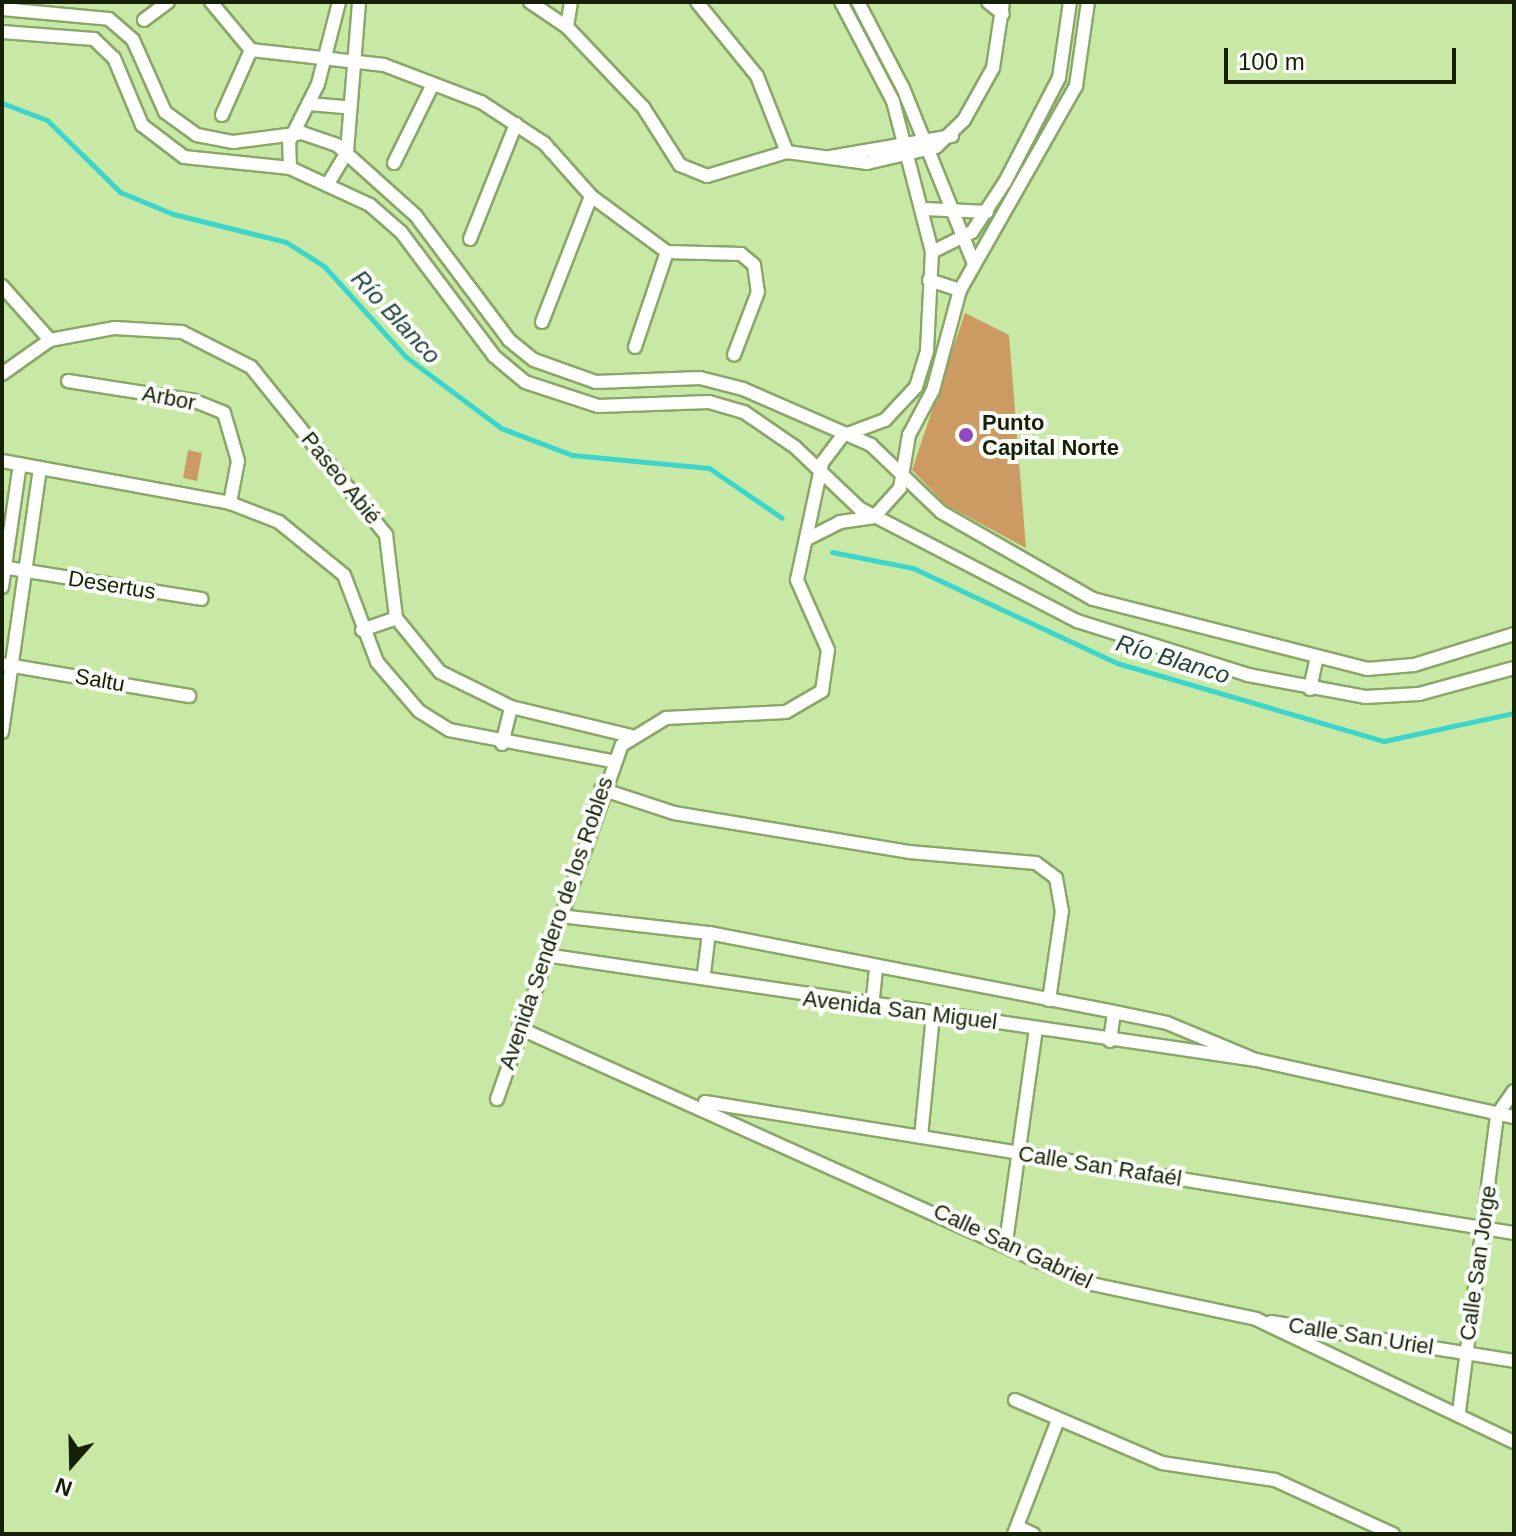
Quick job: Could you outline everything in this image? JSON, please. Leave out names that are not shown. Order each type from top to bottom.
[{"type":"street","points":[[144,20],[168,2]]},
{"type":"street","points":[[211,2],[251,50],[351,64],[384,65],[433,84],[516,124],[591,196],[667,252],[741,254],[754,265],[758,292],[734,355]]},
{"type":"street","points":[[290,168],[291,133],[309,104],[326,59],[339,2]]},
{"type":"street","points":[[329,182],[347,152],[347,107],[359,2]]},
{"type":"street","points":[[530,2],[567,27],[693,173],[725,173],[787,152],[826,158],[909,158],[928,152],[952,136],[993,68],[1003,8],[988,2]]},
{"type":"street","points":[[567,27],[571,2]]},
{"type":"street","points":[[697,2],[757,76],[787,152]]},
{"type":"street","points":[[841,2],[893,101],[925,209],[932,252],[927,350],[916,387],[885,420],[842,436]]},
{"type":"street","points":[[858,2],[928,152],[960,238],[974,264]]},
{"type":"street","points":[[932,252],[960,238],[987,212],[1059,78],[1070,2]]},
{"type":"street","points":[[809,538],[840,522],[874,517],[893,499],[903,475],[909,435],[933,390],[960,290],[1064,113],[1084,60],[1088,2]]},
{"type":"street","points":[[2,9],[109,19],[133,40],[165,112],[197,135],[233,142],[291,133],[320,137],[347,152],[416,216],[509,340],[534,360],[596,382],[724,383],[842,436],[871,445],[941,512],[1093,599],[1316,660],[1367,669],[1414,665],[1514,634]]},
{"type":"street","points":[[2,32],[94,39],[114,58],[142,125],[184,157],[290,168],[329,182],[401,232],[494,356],[525,382],[598,406],[697,402],[744,412],[795,447],[819,474],[874,517],[1122,640],[1310,689],[1419,694],[1514,668]]},
{"type":"street","points":[[222,115],[251,50]]},
{"type":"street","points":[[394,163],[433,84]]},
{"type":"street","points":[[309,104],[347,107]]},
{"type":"street","points":[[470,239],[516,124]]},
{"type":"street","points":[[826,158],[952,136]]},
{"type":"street","points":[[542,322],[591,196]]},
{"type":"street","points":[[925,209],[951,207],[987,212]]},
{"type":"street","points":[[635,347],[667,252]]},
{"type":"street","points":[[929,280],[960,290]]},
{"type":"street","points":[[2,286],[50,340],[2,374]]},
{"type":"street","name":"Paseo Abié","points":[[50,340],[115,328],[182,332],[251,367],[386,535],[396,618]]},
{"type":"street","name":"Arbor","points":[[68,381],[195,401],[224,413],[238,461],[230,503]]},
{"type":"street","name":"Avenida Sendero de los Robles","points":[[497,1099],[601,789],[612,761],[631,736],[666,718],[786,712],[815,699],[830,663],[798,591],[798,560],[809,538],[819,474],[842,436]]},
{"type":"street","points":[[2,461],[230,503],[279,522],[344,575],[362,630],[377,662],[419,711],[449,730],[502,744],[612,761]]},
{"type":"street","points":[[2,587],[20,464]]},
{"type":"street","points":[[2,732],[7,664],[40,468]]},
{"type":"street","name":"Desertus","points":[[3,568],[201,599]]},
{"type":"street","points":[[362,630],[396,618],[440,672],[511,707],[631,736]]},
{"type":"street","points":[[1310,689],[1316,660]]},
{"type":"street","name":"Saltu","points":[[7,664],[189,696]]},
{"type":"street","points":[[502,744],[511,707]]},
{"type":"street","points":[[601,789],[674,813],[909,852],[996,854],[1036,863],[1056,878],[1062,911],[1049,1000]]},
{"type":"street","name":"Avenida San Miguel","points":[[559,916],[709,933],[1007,996],[1114,1012],[1167,1023],[1256,1060]]},
{"type":"street","points":[[704,973],[709,933]]},
{"type":"street","name":"Avenida San Miguel","points":[[545,955],[704,973],[872,1007],[1256,1060],[1514,1117]]},
{"type":"street","points":[[872,1007],[876,969]]},
{"type":"street","points":[[1001,1023],[1007,996]]},
{"type":"street","points":[[1110,1041],[1114,1012]]},
{"type":"street","points":[[921,1137],[933,1014]]},
{"type":"street","name":"Calle San Gabriel","points":[[519,1028],[1006,1242],[1087,1283],[1256,1319],[1459,1412],[1514,1442]]},
{"type":"street","points":[[1006,1242],[1036,1029]]},
{"type":"street","points":[[1497,1115],[1514,1091]]},
{"type":"street","name":"Calle San Rafaél","points":[[686,1099],[1514,1233]]},
{"type":"street","name":"Calle San Jorge","points":[[1459,1412],[1497,1115]]},
{"type":"street","name":"Calle San Uriel","points":[[1256,1319],[1514,1361]]},
{"type":"street","points":[[1015,1400],[1162,1463],[1275,1480],[1393,1534]]},
{"type":"street","points":[[1033,1534],[1016,1531],[1058,1420]]},
{"type":"building","name":"Punto Capital Norte","points":[[965,313],[1009,335],[1026,548],[946,505],[912,470]]},
{"type":"building","points":[[188,450],[202,453],[197,481],[183,478]]},
{"type":"waterway","name":"Río Blanco","points":[[2,103],[47,120],[120,192],[173,214],[286,242],[324,266],[406,357],[501,428],[572,455],[709,468],[782,518]]},
{"type":"waterway","name":"Río Blanco","points":[[832,552],[913,568],[1117,663],[1384,741],[1514,713]]},
{"type":"place","name":"Punto Capital Norte","points":[[966,435]]}]
